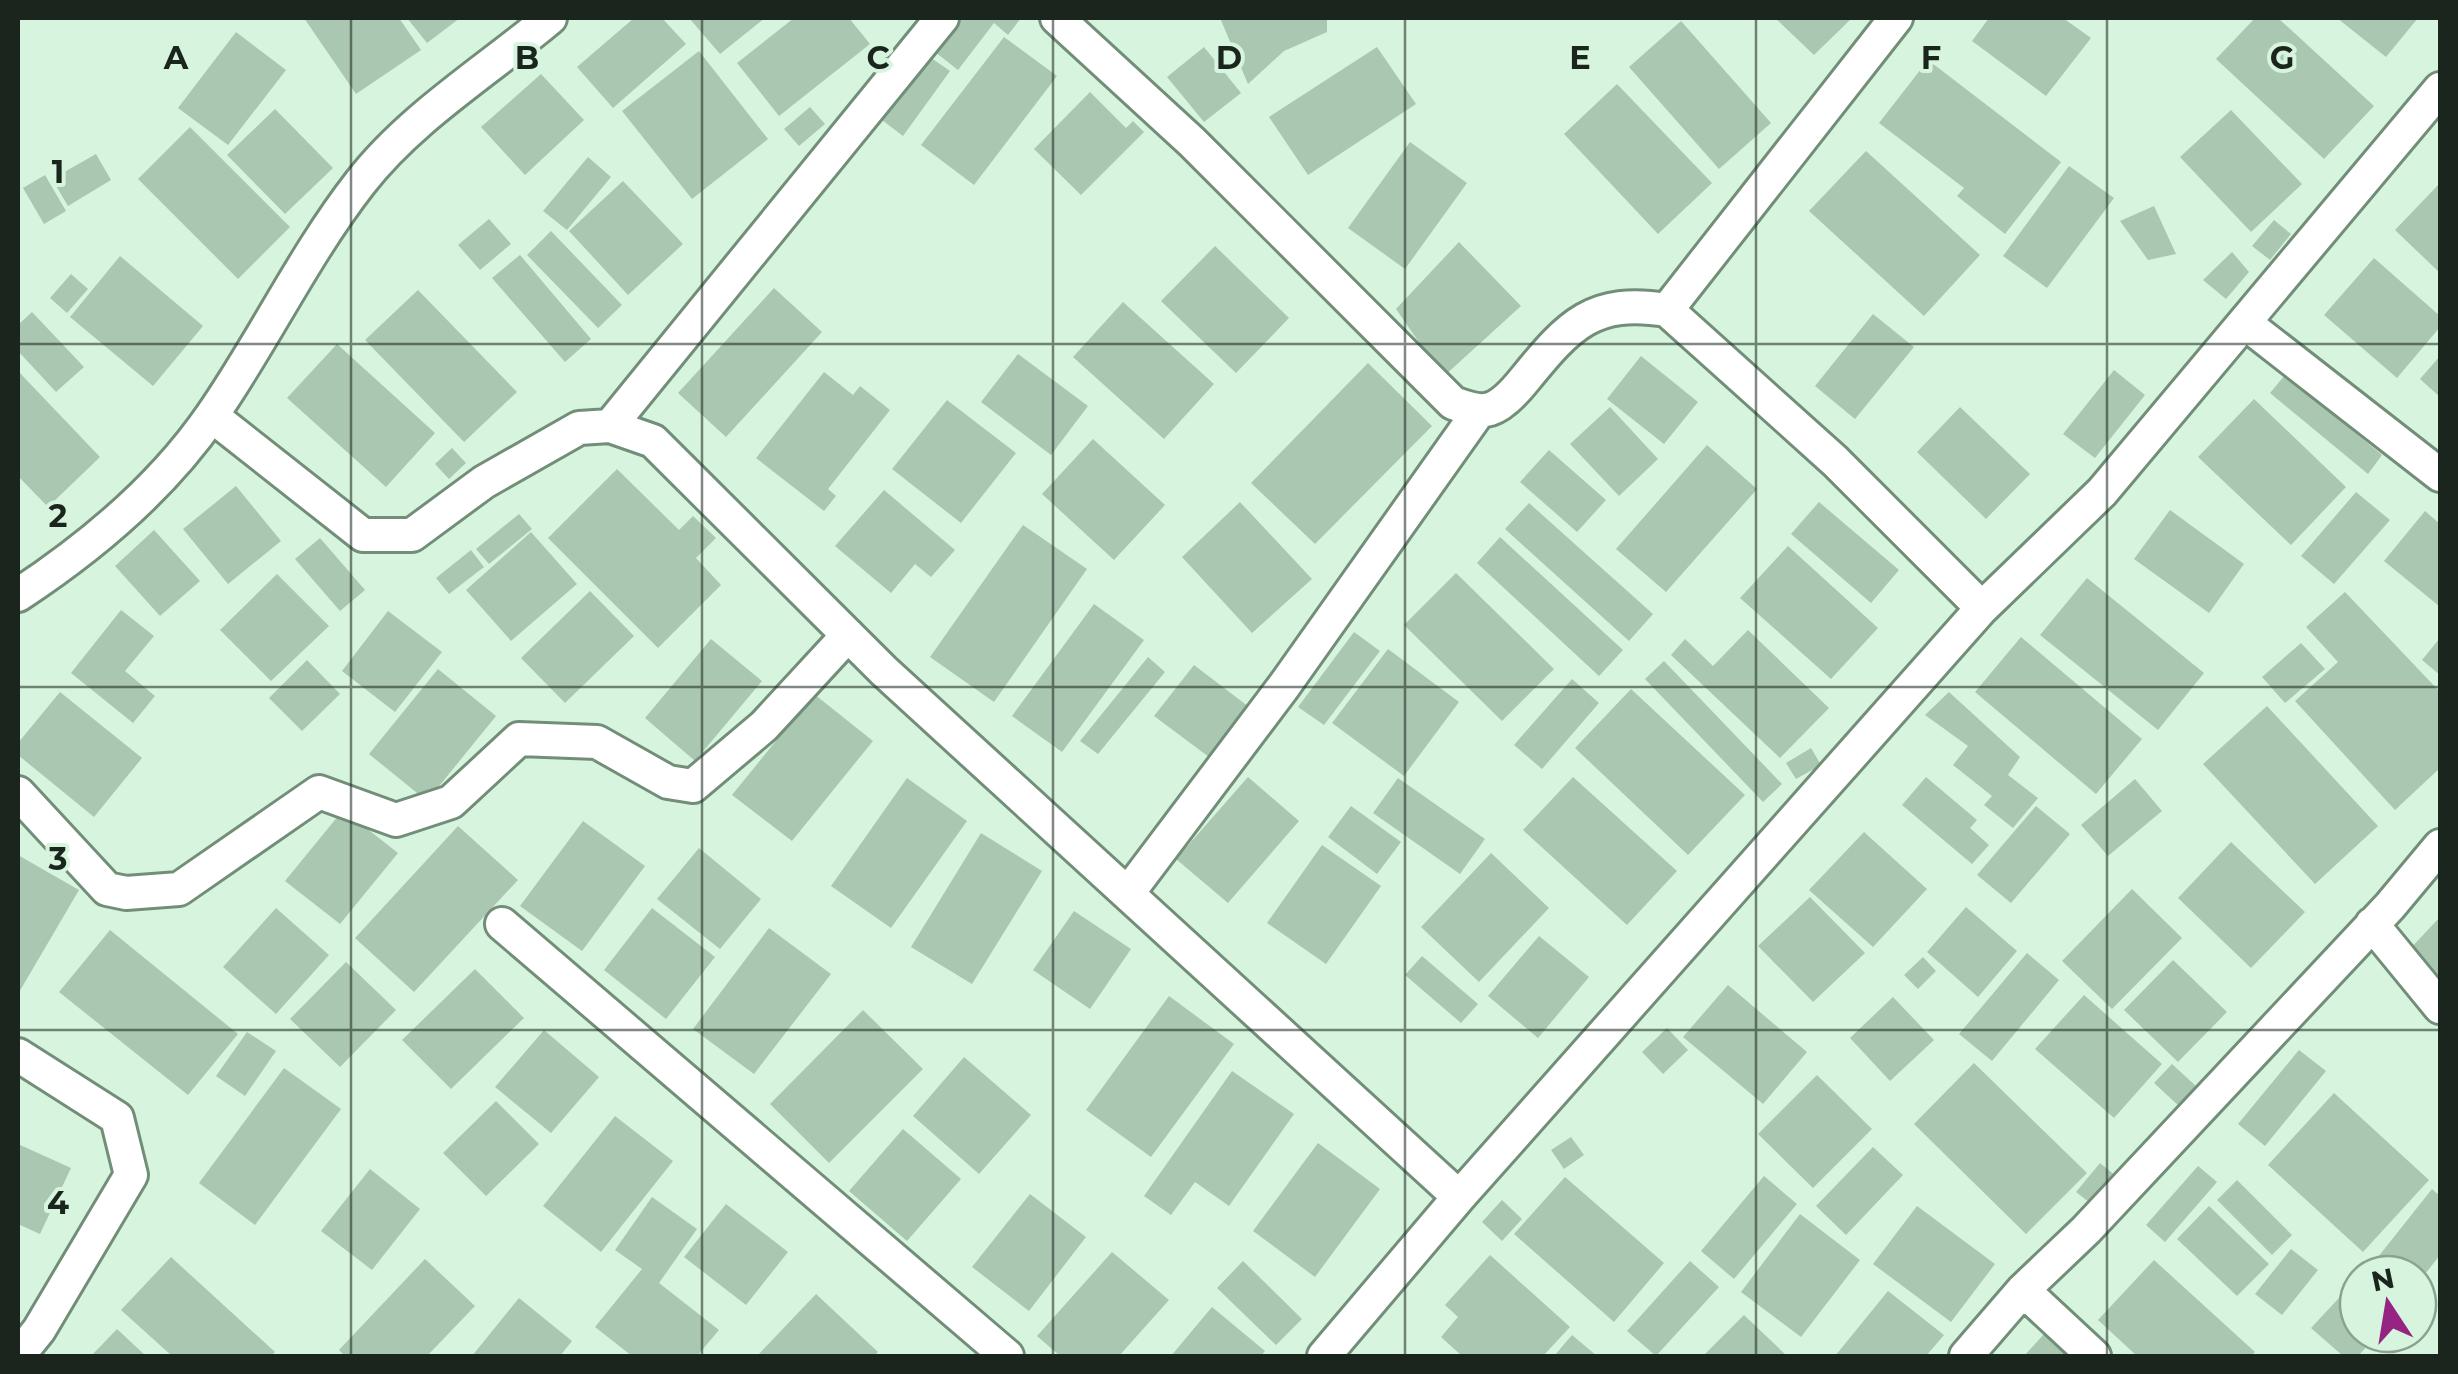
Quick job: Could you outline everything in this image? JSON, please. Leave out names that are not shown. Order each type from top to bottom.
[{"type":"street","points":[[18,596],[85,551],[168,470],[212,416],[361,182],[416,127],[550,18]]},
{"type":"street","points":[[610,426],[942,18]]},
{"type":"street","points":[[1057,18],[1335,282],[1427,382],[1452,403],[1478,411],[1492,409],[1518,388],[1557,340],[1603,308],[1667,310],[1835,461],[1982,608]]},
{"type":"street","points":[[1667,310],[1896,18]]},
{"type":"street","points":[[1324,1356],[1460,1196],[1982,608],[2102,492],[2440,89]]},
{"type":"street","points":[[2245,323],[2440,475]]},
{"type":"street","points":[[1128,893],[1284,686],[1478,411]]},
{"type":"street","points":[[212,416],[363,534],[412,535],[550,442],[580,428],[610,426],[653,441],[848,635],[1460,1196]]},
{"type":"street","points":[[18,792],[107,889],[179,889],[320,792],[396,820],[451,802],[520,739],[598,742],[668,782],[693,786],[764,726],[848,635]]},
{"type":"street","points":[[1966,1356],[2023,1290],[2086,1230],[2372,924],[2440,846]]},
{"type":"street","points":[[502,924],[1007,1356]]},
{"type":"street","points":[[2372,924],[2440,1007]]},
{"type":"street","points":[[18,1055],[117,1118],[131,1175],[39,1330],[18,1356]]},
{"type":"street","points":[[2023,1290],[2094,1356]]},
{"type":"building","points":[[304,18],[399,18],[421,50],[356,94]]},
{"type":"building","points":[[407,18],[460,18],[427,43]]},
{"type":"building","points":[[634,18],[662,18],[686,44],[613,108],[577,67]]},
{"type":"building","points":[[689,18],[765,18],[720,54]]},
{"type":"building","points":[[794,18],[849,18],[870,44],[779,116],[737,63]]},
{"type":"building","points":[[954,18],[1021,18],[1008,35],[994,23],[958,70],[930,48]]},
{"type":"building","points":[[1220,18],[1327,18],[1327,32],[1284,51],[1248,84]]},
{"type":"building","points":[[1775,18],[1852,18],[1814,55]]},
{"type":"building","points":[[1989,18],[2063,18],[2091,38],[2046,96],[1972,41]]},
{"type":"building","points":[[2255,18],[2278,18],[2374,106],[2324,159],[2216,59]]},
{"type":"building","points":[[2337,18],[2418,18],[2386,57]]},
{"type":"building","points":[[1681,21],[1771,123],[1719,169],[1629,67]]},
{"type":"building","points":[[236,32],[286,70],[228,145],[178,108]]},
{"type":"building","points":[[1004,37],[1057,76],[974,185],[921,145]]},
{"type":"building","points":[[1204,47],[1241,93],[1204,122],[1167,77]]},
{"type":"building","points":[[1377,47],[1416,104],[1308,175],[1269,117]]},
{"type":"building","points":[[699,51],[768,139],[692,199],[622,111]]},
{"type":"building","points":[[924,53],[950,71],[903,136],[878,117]]},
{"type":"building","points":[[1928,60],[2061,162],[2005,234],[1957,196],[1964,188],[1879,123]]},
{"type":"building","points":[[541,74],[584,120],[525,175],[481,127]]},
{"type":"building","points":[[1617,84],[1712,183],[1658,234],[1564,134]]},
{"type":"building","points":[[1090,92],[1126,128],[1133,121],[1144,132],[1081,195],[1034,149]]},
{"type":"building","points":[[810,107],[825,124],[799,146],[784,129]]},
{"type":"building","points":[[275,109],[333,168],[285,214],[227,155]]},
{"type":"building","points":[[2231,110],[2302,184],[2251,232],[2180,157]]},
{"type":"building","points":[[190,127],[290,227],[238,279],[138,179]]},
{"type":"building","points":[[1410,142],[1467,183],[1405,269],[1348,228]]},
{"type":"building","points":[[1866,151],[1980,255],[1924,316],[1809,211]]},
{"type":"building","points":[[96,154],[111,180],[68,206],[52,179]]},
{"type":"building","points":[[588,157],[611,177],[567,230],[543,211]]},
{"type":"building","points":[[2069,166],[2114,198],[2047,288],[2003,256]]},
{"type":"building","points":[[45,175],[66,211],[44,224],[23,188]]},
{"type":"building","points":[[623,181],[683,244],[628,295],[569,231]]},
{"type":"building","points":[[2440,183],[2440,273],[2395,230]]},
{"type":"building","points":[[2154,206],[2176,254],[2148,260],[2120,221]]},
{"type":"building","points":[[489,219],[511,244],[480,270],[458,245]]},
{"type":"building","points":[[2274,220],[2291,234],[2270,260],[2252,246]]},
{"type":"building","points":[[551,231],[622,305],[598,328],[527,255]]},
{"type":"building","points":[[1459,242],[1521,306],[1443,377],[1396,309]]},
{"type":"building","points":[[1215,246],[1289,318],[1236,373],[1161,301]]},
{"type":"building","points":[[2232,252],[2249,272],[2226,299],[2203,280]]},
{"type":"building","points":[[520,255],[591,339],[565,362],[492,278]]},
{"type":"building","points":[[120,256],[203,326],[153,386],[70,317]]},
{"type":"building","points":[[2374,258],[2440,316],[2440,327],[2397,378],[2324,315]]},
{"type":"building","points":[[71,274],[88,289],[67,313],[50,298]]},
{"type":"building","points":[[774,288],[822,332],[726,437],[678,393]]},
{"type":"building","points":[[418,290],[517,392],[464,442],[365,340]]},
{"type":"building","points":[[1123,302],[1214,384],[1164,439],[1073,357]]},
{"type":"building","points":[[32,312],[84,367],[56,392],[18,351],[18,325]]},
{"type":"building","points":[[1873,314],[1914,347],[1855,419],[1815,386]]},
{"type":"building","points":[[337,344],[435,433],[386,487],[287,398]]},
{"type":"building","points":[[1018,354],[1088,406],[1051,455],[981,402]]},
{"type":"building","points":[[1641,356],[1698,402],[1664,444],[1607,399]]},
{"type":"building","points":[[2440,356],[2440,397],[2420,379]]},
{"type":"building","points":[[1368,363],[1432,426],[1315,544],[1251,483]]},
{"type":"building","points":[[2114,370],[2145,395],[2095,458],[2063,434]]},
{"type":"building","points":[[18,371],[100,457],[48,507],[18,476]]},
{"type":"building","points":[[824,372],[853,395],[860,386],[890,410],[828,489],[836,496],[824,511],[756,458]]},
{"type":"building","points":[[2285,375],[2382,455],[2368,474],[2270,393]]},
{"type":"building","points":[[2254,399],[2346,487],[2291,545],[2198,457]]},
{"type":"building","points":[[947,400],[1016,453],[961,523],[892,469]]},
{"type":"building","points":[[1610,407],[1658,459],[1619,496],[1570,444]]},
{"type":"building","points":[[1960,407],[2030,474],[1986,519],[1917,452]]},
{"type":"building","points":[[1093,439],[1165,505],[1114,560],[1042,494]]},
{"type":"building","points":[[1707,445],[1757,489],[1666,592],[1616,549]]},
{"type":"building","points":[[452,448],[466,463],[449,479],[435,464]]},
{"type":"building","points":[[1549,450],[1606,500],[1577,532],[1520,482]]},
{"type":"building","points":[[617,469],[679,530],[693,516],[716,538],[696,558],[721,585],[658,648],[548,538]]},
{"type":"building","points":[[236,486],[281,541],[228,584],[183,529]]},
{"type":"building","points":[[884,490],[955,550],[931,577],[915,564],[891,593],[835,546]]},
{"type":"building","points":[[2356,492],[2390,520],[2334,584],[2301,556]]},
{"type":"building","points":[[1240,502],[1312,579],[1252,633],[1182,557]]},
{"type":"building","points":[[1819,502],[1899,570],[1871,603],[1791,534]]},
{"type":"building","points":[[1529,503],[1653,614],[1629,641],[1505,529]]},
{"type":"building","points":[[2170,510],[2244,564],[2209,613],[2134,559]]},
{"type":"building","points":[[2425,511],[2440,524],[2439,606],[2384,561]]},
{"type":"building","points":[[519,514],[532,529],[489,564],[476,549]]},
{"type":"building","points":[[1023,525],[1087,569],[994,702],[930,657]]},
{"type":"building","points":[[154,530],[200,581],[160,616],[115,566]]},
{"type":"building","points":[[531,532],[577,584],[511,641],[466,590]]},
{"type":"building","points":[[1500,537],[1623,650],[1599,676],[1477,563]]},
{"type":"building","points":[[320,538],[365,590],[340,611],[295,559]]},
{"type":"building","points":[[1788,546],[1878,628],[1831,679],[1740,598]]},
{"type":"building","points":[[471,550],[484,567],[449,594],[436,578]]},
{"type":"building","points":[[1456,573],[1554,669],[1502,721],[1404,625]]},
{"type":"building","points":[[277,574],[329,626],[271,681],[220,630]]},
{"type":"building","points":[[2087,578],[2204,673],[2158,730],[2040,635]]},
{"type":"building","points":[[590,591],[634,636],[565,703],[521,658]]},
{"type":"building","points":[[2345,592],[2440,692],[2440,768],[2395,810],[2295,701],[2338,662],[2306,627]]},
{"type":"building","points":[[1094,604],[1144,640],[1062,752],[1012,716]]},
{"type":"building","points":[[121,610],[154,636],[125,671],[155,696],[133,723],[71,673]]},
{"type":"building","points":[[388,611],[442,652],[395,712],[342,671]]},
{"type":"building","points":[[1748,630],[1829,708],[1780,758],[1671,655],[1685,639],[1713,666]]},
{"type":"building","points":[[1354,632],[1380,651],[1324,725],[1298,707]]},
{"type":"building","points":[[2021,637],[2142,739],[2096,794],[1975,692]]},
{"type":"building","points":[[2440,638],[2440,675],[2422,660]]},
{"type":"building","points":[[711,639],[762,681],[695,761],[645,718]]},
{"type":"building","points":[[2301,643],[2325,669],[2285,703],[2262,677]]},
{"type":"building","points":[[1388,649],[1459,702],[1404,776],[1332,723]]},
{"type":"building","points":[[1148,657],[1165,672],[1098,754],[1080,741]]},
{"type":"building","points":[[307,660],[340,694],[302,731],[269,698]]},
{"type":"building","points":[[1664,661],[1782,784],[1763,802],[1645,679]]},
{"type":"building","points":[[1194,665],[1253,710],[1213,760],[1154,716]]},
{"type":"building","points":[[438,669],[496,716],[427,801],[369,754]]},
{"type":"building","points":[[1572,679],[1599,703],[1542,769],[1514,745]]},
{"type":"building","points":[[1631,689],[1745,795],[1688,855],[1575,748]]},
{"type":"building","points":[[60,692],[142,758],[94,817],[18,755],[18,743]]},
{"type":"building","points":[[1949,692],[2020,757],[2008,775],[2038,798],[2013,828],[1984,805],[1992,796],[1953,765],[1968,746],[1925,715]]},
{"type":"building","points":[[814,694],[873,741],[792,841],[732,795]]},
{"type":"building","points":[[2267,706],[2378,826],[2315,884],[2203,764]]},
{"type":"building","points":[[1811,748],[1821,765],[1796,779],[1786,763]]},
{"type":"building","points":[[1248,777],[1299,821],[1228,903],[1176,859]]},
{"type":"building","points":[[1573,777],[1677,871],[1627,925],[1523,830]]},
{"type":"building","points":[[1926,777],[1977,820],[1970,828],[1989,845],[1972,864],[1902,805]]},
{"type":"building","points":[[907,778],[967,821],[891,928],[831,886]]},
{"type":"building","points":[[1398,778],[1485,839],[1460,874],[1373,813]]},
{"type":"building","points":[[2135,779],[2162,811],[2108,856],[2081,825]]},
{"type":"building","points":[[1351,806],[1401,842],[1377,874],[1328,837]]},
{"type":"building","points":[[2036,806],[2070,834],[2011,903],[1977,875]]},
{"type":"building","points":[[343,810],[398,853],[340,924],[285,881]]},
{"type":"building","points":[[583,821],[645,866],[582,951],[520,906]]},
{"type":"building","points":[[458,826],[518,880],[414,992],[355,938]]},
{"type":"building","points":[[1864,832],[1927,889],[1873,947],[1809,890]]},
{"type":"building","points":[[981,833],[1042,871],[972,984],[911,947]]},
{"type":"building","points":[[2231,842],[2305,912],[2251,968],[2178,898]]},
{"type":"building","points":[[1322,845],[1381,886],[1326,964],[1267,923]]},
{"type":"building","points":[[699,848],[761,899],[720,949],[657,899]]},
{"type":"building","points":[[1491,853],[1549,908],[1479,982],[1421,927]]},
{"type":"building","points":[[18,855],[79,890],[18,994]]},
{"type":"building","points":[[2132,889],[2182,938],[2112,1009],[2062,961]]},
{"type":"building","points":[[1810,897],[1865,953],[1813,1002],[1758,946]]},
{"type":"building","points":[[1966,907],[2017,951],[1978,997],[1927,952]]},
{"type":"building","points":[[276,908],[329,955],[276,1014],[223,967]]},
{"type":"building","points":[[652,908],[715,957],[666,1019],[604,970]]},
{"type":"building","points":[[1074,911],[1131,949],[1090,1009],[1033,970]]},
{"type":"building","points":[[2440,917],[2440,983],[2407,952]]},
{"type":"building","points":[[769,928],[831,974],[754,1074],[693,1029]]},
{"type":"building","points":[[110,930],[238,1034],[188,1095],[59,992]]},
{"type":"building","points":[[1539,936],[1589,977],[1538,1038],[1488,996]]},
{"type":"building","points":[[2027,953],[2059,980],[1992,1061],[1959,1034]]},
{"type":"building","points":[[1422,956],[1478,1004],[1461,1023],[1405,975]]},
{"type":"building","points":[[1923,957],[1936,971],[1918,989],[1904,975]]},
{"type":"building","points":[[2173,960],[2227,1012],[2178,1062],[2124,1010]]},
{"type":"building","points":[[346,962],[396,1010],[340,1067],[290,1019]]},
{"type":"building","points":[[475,969],[524,1018],[451,1089],[402,1040]]},
{"type":"building","points":[[1728,985],[1807,1052],[1763,1104],[1683,1037]]},
{"type":"building","points":[[2084,995],[2162,1064],[2114,1118],[2035,1049]]},
{"type":"building","points":[[1169,996],[1234,1044],[1151,1157],[1086,1110]]},
{"type":"building","points":[[1893,997],[1934,1040],[1890,1081],[1850,1038]]},
{"type":"building","points":[[863,1010],[923,1069],[829,1163],[770,1104]]},
{"type":"building","points":[[1667,1028],[1688,1050],[1663,1074],[1642,1052]]},
{"type":"building","points":[[544,1030],[599,1077],[551,1133],[495,1087]]},
{"type":"building","points":[[247,1032],[276,1051],[245,1096],[216,1076]]},
{"type":"building","points":[[2299,1050],[2326,1071],[2265,1146],[2238,1124]]},
{"type":"building","points":[[964,1057],[1031,1115],[979,1174],[913,1116]]},
{"type":"building","points":[[1974,1063],[2087,1173],[2026,1234],[1914,1124]]},
{"type":"building","points":[[2172,1064],[2198,1088],[2180,1107],[2154,1083]]},
{"type":"building","points":[[284,1068],[341,1109],[255,1225],[199,1183]]},
{"type":"building","points":[[1232,1071],[1294,1114],[1229,1206],[1195,1182],[1171,1215],[1144,1196]]},
{"type":"building","points":[[1817,1075],[1872,1129],[1813,1188],[1758,1134]]},
{"type":"building","points":[[2334,1093],[2429,1180],[2363,1252],[2268,1165]]},
{"type":"building","points":[[496,1101],[539,1144],[486,1196],[443,1153]]},
{"type":"building","points":[[615,1116],[673,1161],[601,1252],[543,1206]]},
{"type":"building","points":[[903,1129],[961,1179],[907,1241],[849,1191]]},
{"type":"building","points":[[1571,1137],[1584,1155],[1564,1169],[1551,1150]]},
{"type":"building","points":[[1318,1143],[1380,1189],[1315,1277],[1253,1231]]},
{"type":"building","points":[[18,1144],[71,1168],[40,1234],[18,1224]]},
{"type":"building","points":[[1873,1147],[1903,1175],[1846,1235],[1816,1206]]},
{"type":"building","points":[[2100,1163],[2117,1177],[2094,1206],[2076,1192]]},
{"type":"building","points":[[2198,1166],[2217,1182],[2165,1242],[2146,1225]]},
{"type":"building","points":[[370,1169],[420,1209],[372,1270],[321,1231]]},
{"type":"building","points":[[1764,1176],[1797,1204],[1734,1279],[1701,1251]]},
{"type":"building","points":[[1565,1177],[1664,1263],[1614,1322],[1514,1234]]},
{"type":"building","points":[[2237,1180],[2292,1235],[2272,1255],[2217,1200]]},
{"type":"building","points":[[2432,1189],[2440,1196],[2438,1258],[2438,1254],[2380,1254]]},
{"type":"building","points":[[1030,1194],[1086,1237],[1029,1311],[972,1267]]},
{"type":"building","points":[[652,1197],[697,1229],[659,1283],[719,1330],[697,1356],[632,1356],[595,1327],[642,1269],[615,1250]]},
{"type":"building","points":[[1502,1200],[1522,1219],[1502,1241],[1482,1222]]},
{"type":"building","points":[[726,1204],[788,1252],[746,1305],[684,1257]]},
{"type":"building","points":[[1917,1206],[1995,1264],[1951,1322],[1873,1264]]},
{"type":"building","points":[[2209,1206],[2269,1264],[2237,1296],[2177,1239]]},
{"type":"building","points":[[1800,1214],[1860,1260],[1801,1337],[1741,1292]]},
{"type":"building","points":[[2291,1249],[2318,1270],[2282,1315],[2255,1294]]},
{"type":"building","points":[[1112,1252],[1169,1300],[1119,1356],[1060,1356],[1037,1336]]},
{"type":"building","points":[[1490,1255],[1570,1327],[1543,1356],[1462,1356],[1441,1337],[1458,1317],[1445,1305]]},
{"type":"building","points":[[171,1257],[275,1352],[271,1356],[172,1356],[121,1310]]},
{"type":"building","points":[[425,1259],[475,1306],[427,1356],[345,1356],[339,1350]]},
{"type":"building","points":[[2154,1260],[2255,1352],[2251,1356],[2137,1356],[2098,1320]]},
{"type":"building","points":[[1243,1261],[1302,1319],[1276,1345],[1217,1288]]},
{"type":"building","points":[[1690,1261],[1719,1287],[1656,1356],[1627,1331]]},
{"type":"building","points":[[1888,1291],[1944,1335],[1926,1356],[1835,1356]]},
{"type":"building","points":[[816,1294],[878,1352],[874,1356],[757,1356]]},
{"type":"building","points":[[519,1298],[572,1341],[560,1356],[472,1356]]},
{"type":"building","points":[[2338,1299],[2338,1352],[2311,1328]]},
{"type":"building","points":[[1212,1307],[1265,1351],[1261,1356],[1171,1356]]},
{"type":"building","points":[[1744,1315],[1787,1356],[1703,1356]]},
{"type":"building","points":[[117,1329],[146,1356],[91,1356]]},
{"type":"building","points":[[2044,1334],[2067,1354],[2024,1356]]},
{"type":"building","points":[[1572,1335],[1597,1356],[1554,1356]]}]
